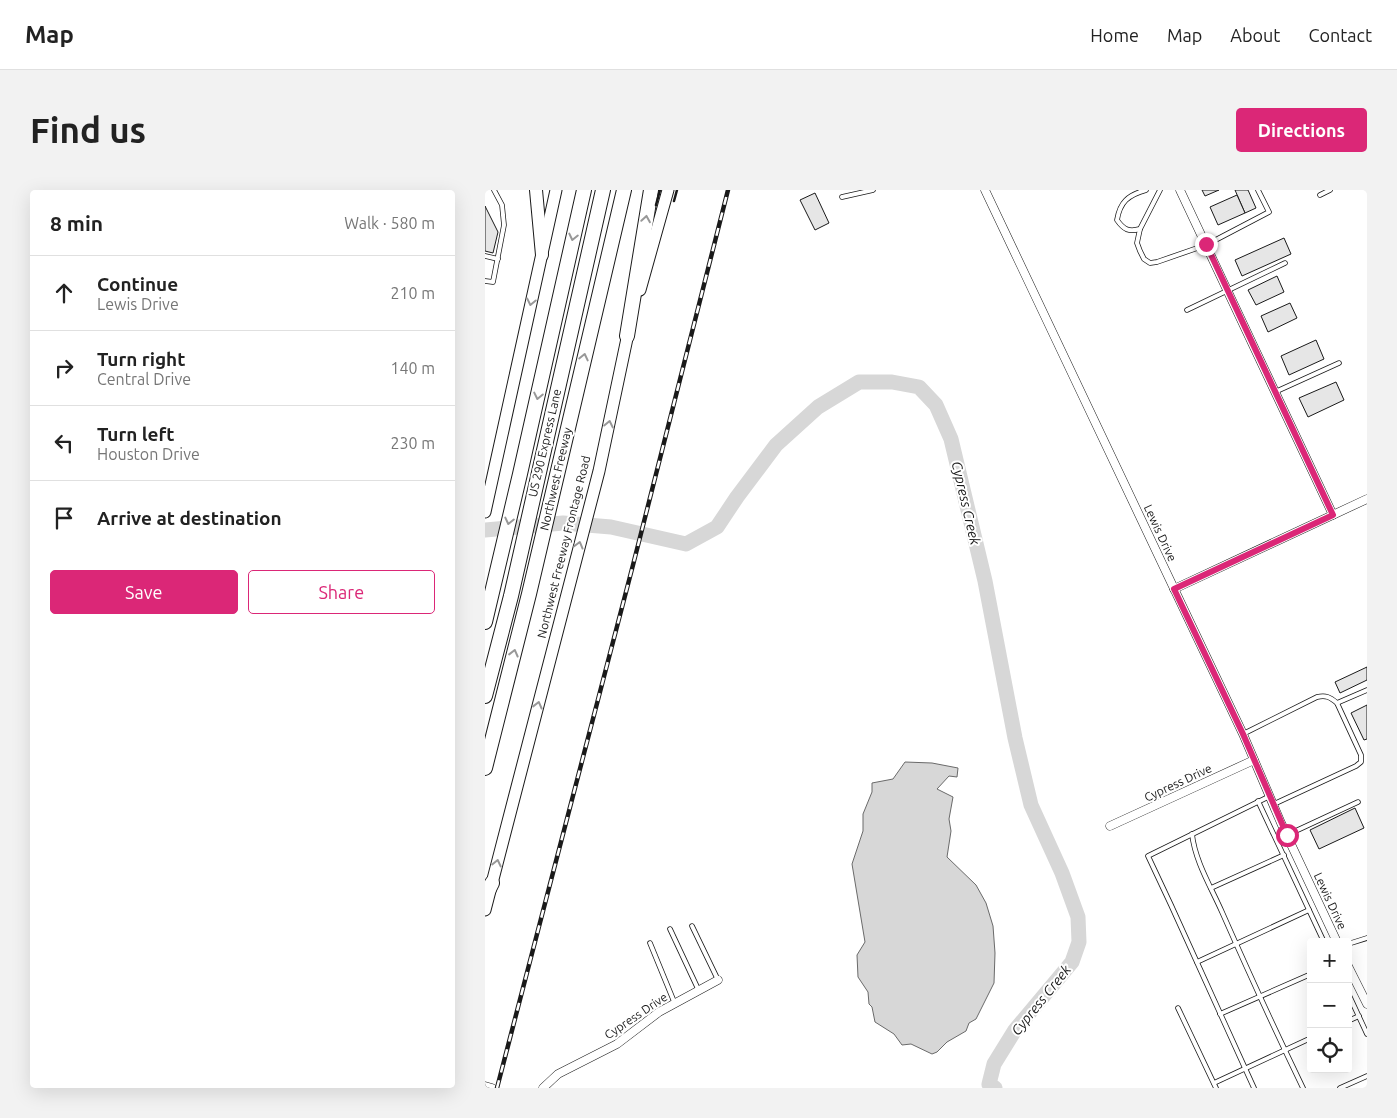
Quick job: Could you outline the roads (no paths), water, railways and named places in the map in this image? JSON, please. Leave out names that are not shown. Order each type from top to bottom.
[{"type":"highway","points":[[485,622],[584,190]]},
{"type":"highway","name":"US 290 Express Lane","points":[[485,696],[511,596],[603,190]]},
{"type":"highway","name":"Northwest Freeway","points":[[485,768],[529,594],[623,190]]},
{"type":"highway","points":[[627,336],[651,190]]},
{"type":"highway","points":[[485,897],[492,883]]},
{"type":"main road","points":[[536,190],[542,255]]},
{"type":"main road","points":[[485,512],[556,190]]},
{"type":"main road","name":"Northwest Freeway Frontage Road","points":[[485,910],[599,471],[627,336],[668,190]]},
{"type":"street","name":"Lewis Drive","points":[[985,190],[1243,734],[1335,938]]},
{"type":"street","points":[[1180,190],[1333,515]]},
{"type":"street","points":[[1174,589],[1367,499]]},
{"type":"street","name":"Cypress Drive","points":[[1111,826],[1254,760]]},
{"type":"street","points":[[1352,974],[1367,1004]]},
{"type":"street","name":"Cypress Drive","points":[[543,1088],[558,1074],[617,1044],[659,1012],[718,980]]},
{"type":"street","points":[[485,1086],[493,1088]]},
{"type":"lane","points":[[485,281],[493,282],[504,225],[502,205],[495,190]]},
{"type":"lane","points":[[842,197],[873,190]]},
{"type":"lane","points":[[1140,229],[1127,230],[1122,228],[1117,220],[1119,209],[1124,202],[1132,194],[1146,190]]},
{"type":"lane","points":[[1160,190],[1140,229],[1137,243],[1144,259],[1150,263],[1206,244],[1269,212],[1258,190]]},
{"type":"lane","points":[[1320,195],[1330,190]]},
{"type":"lane","points":[[485,256],[497,259]]},
{"type":"lane","points":[[1187,310],[1285,263]]},
{"type":"lane","points":[[1275,392],[1339,363]]},
{"type":"lane","points":[[1337,703],[1367,690]]},
{"type":"lane","points":[[1243,734],[1317,697],[1331,697],[1337,703],[1361,755],[1361,762],[1357,766],[1273,804]]},
{"type":"lane","points":[[1361,755],[1367,752]]},
{"type":"lane","points":[[1254,1088],[1148,856],[1270,796]]},
{"type":"lane","points":[[1258,801],[1322,938]]},
{"type":"lane","points":[[1287,835],[1358,802]]},
{"type":"lane","points":[[1191,834],[1193,844],[1211,888],[1303,1088]]},
{"type":"lane","points":[[1211,888],[1284,855]]},
{"type":"lane","points":[[1197,962],[1309,910]]},
{"type":"lane","points":[[692,926],[718,980]]},
{"type":"lane","points":[[670,929],[699,991]]},
{"type":"lane","points":[[1352,943],[1367,938]]},
{"type":"lane","points":[[650,943],[675,1004]]},
{"type":"lane","points":[[1220,1014],[1307,976]]},
{"type":"lane","points":[[1352,1001],[1367,1034]]},
{"type":"lane","points":[[1178,1008],[1215,1086],[1245,1068],[1307,1040]]},
{"type":"lane","points":[[1352,1019],[1359,1016]]},
{"type":"lane","points":[[1340,1088],[1367,1076]]},
{"type":"waterway","name":"Cypress Creek","points":[[485,530],[563,523],[611,527],[686,544],[717,527],[776,445],[818,407],[859,382],[892,382],[919,387],[936,405],[951,439],[985,581],[1015,738],[1031,805],[1062,873],[1078,917],[1079,942],[1072,962],[1015,1030],[994,1064],[989,1084],[995,1088]]},
{"type":"railway","points":[[497,1088],[728,190]]}]
